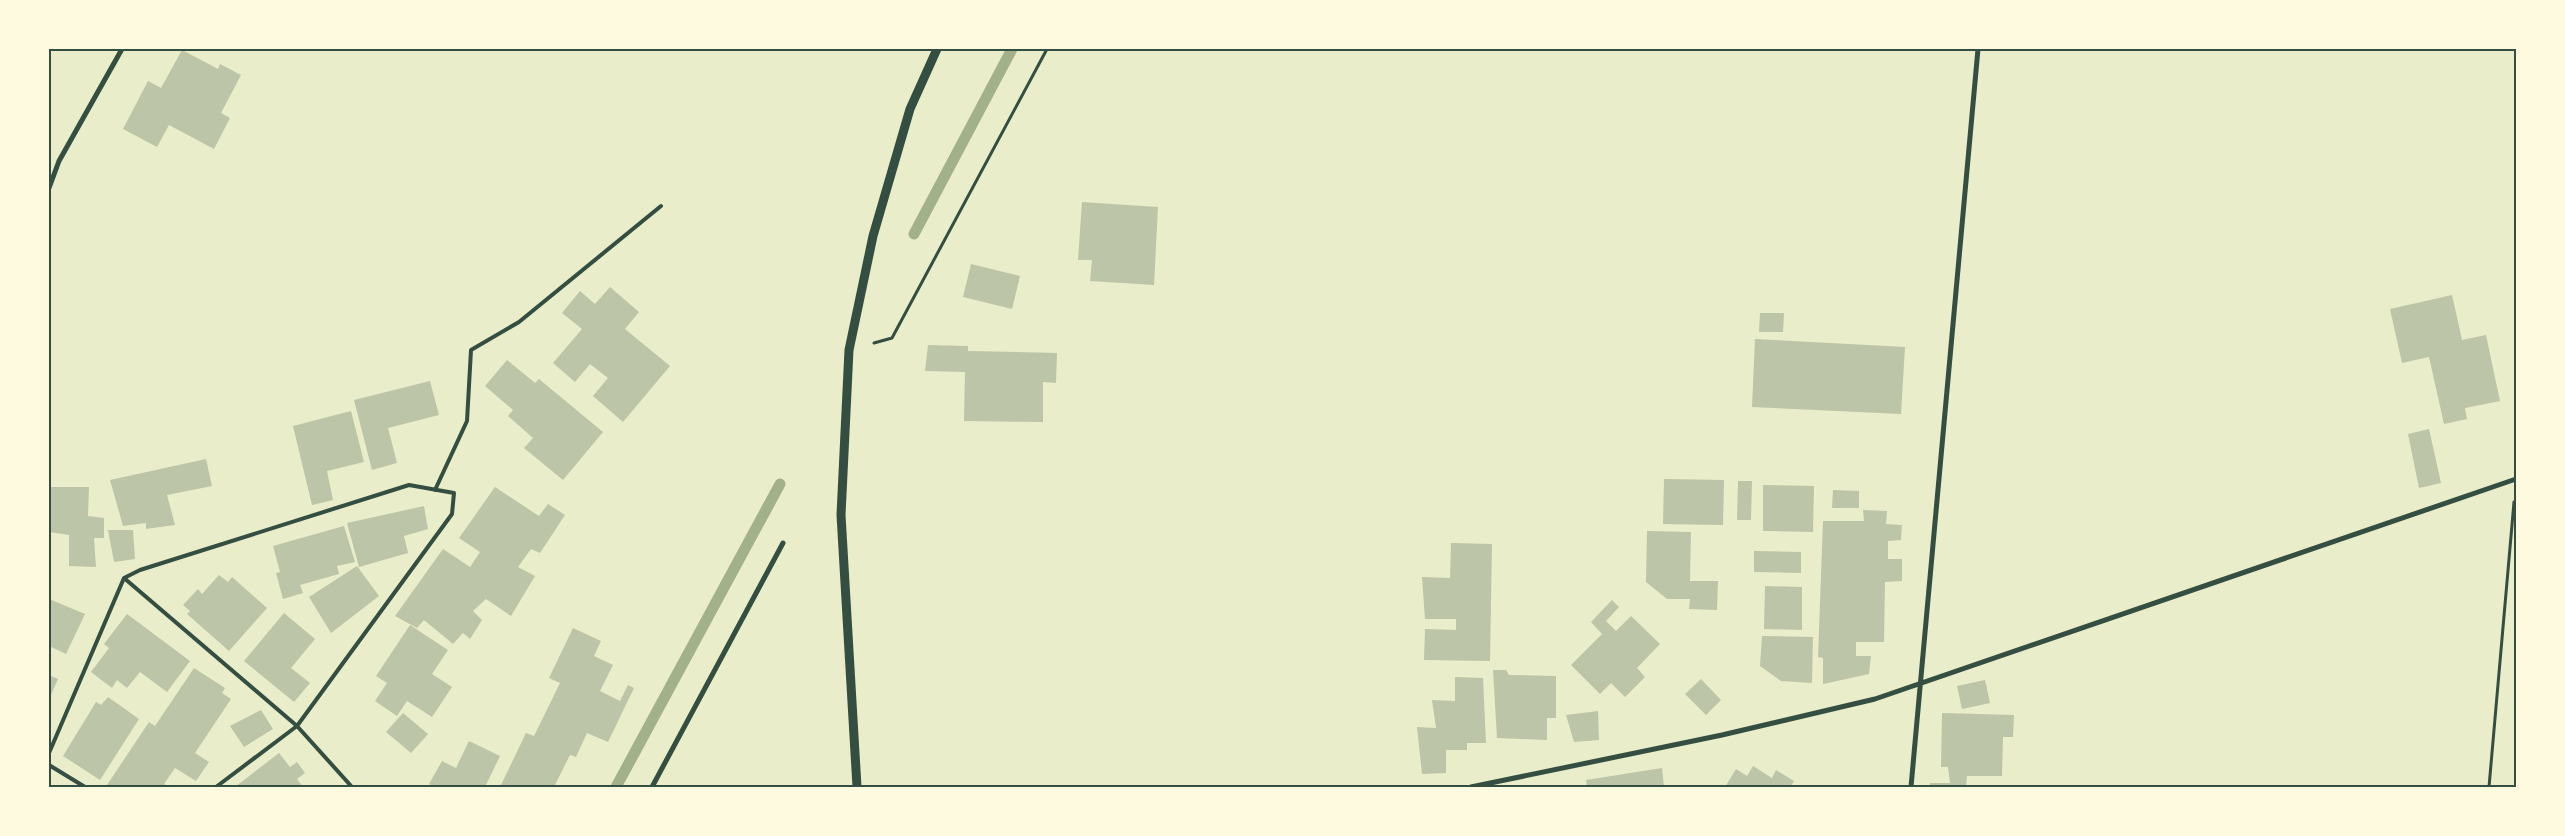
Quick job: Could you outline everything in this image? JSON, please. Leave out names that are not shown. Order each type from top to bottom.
[{"type":"street","points":[[49,188],[59,160],[122,49]]},
{"type":"street","points":[[857,787],[841,515],[849,350],[875,227],[910,109],[937,49]]},
{"type":"street","points":[[1911,787],[1978,49]]},
{"type":"street","points":[[1471,787],[1722,735],[1875,699],[2516,479]]},
{"type":"street","points":[[652,787],[782,543]]},
{"type":"lane","points":[[435,490],[467,421],[471,350],[519,322],[661,206]]},
{"type":"lane","points":[[49,753],[124,578],[140,570],[408,485],[454,492],[452,514],[297,726],[216,787]]},
{"type":"lane","points":[[124,578],[297,726],[352,787]]},
{"type":"lane","points":[[49,765],[85,787]]},
{"type":"path","points":[[849,350],[892,338],[1047,49]]},
{"type":"path","points":[[2489,787],[2516,479]]},
{"type":"building","points":[[182,50],[218,69],[220,64],[241,75],[221,113],[230,118],[214,149],[169,125],[157,147],[123,129],[148,81],[161,88]]},
{"type":"building","points":[[1082,202],[1158,207],[1154,285],[1090,281],[1092,260],[1078,260]]},
{"type":"building","points":[[971,264],[1020,276],[1012,309],[963,297]]},
{"type":"building","points":[[610,287],[639,312],[625,329],[670,366],[623,422],[593,396],[608,378],[590,364],[575,382],[553,363],[582,329],[562,313],[580,291],[595,304]]},
{"type":"building","points":[[2452,295],[2462,340],[2486,335],[2500,401],[2465,408],[2467,419],[2444,424],[2429,357],[2402,363],[2390,309]]},
{"type":"building","points":[[1760,313],[1784,313],[1783,332],[1759,332]]},
{"type":"building","points":[[1755,339],[1905,347],[1901,414],[1752,407]]},
{"type":"building","points":[[928,345],[968,346],[968,351],[1057,353],[1056,383],[1043,382],[1043,422],[964,421],[965,372],[925,371]]},
{"type":"building","points":[[507,360],[535,383],[539,379],[603,432],[563,480],[524,448],[533,438],[508,416],[513,410],[485,386]]},
{"type":"building","points":[[430,381],[439,415],[388,428],[397,463],[372,470],[354,400]]},
{"type":"building","points":[[351,411],[364,462],[327,471],[333,500],[312,505],[293,426]]},
{"type":"building","points":[[2429,429],[2441,483],[2419,488],[2408,434]]},
{"type":"building","points":[[206,459],[212,486],[167,495],[175,525],[146,529],[146,523],[123,526],[110,480]]},
{"type":"building","points":[[1664,479],[1724,480],[1723,525],[1663,524]]},
{"type":"building","points":[[1738,481],[1752,481],[1751,520],[1737,520]]},
{"type":"building","points":[[1763,485],[1814,486],[1813,532],[1763,531]]},
{"type":"building","points":[[49,487],[89,487],[88,516],[104,518],[104,538],[94,538],[96,567],[69,566],[69,535],[49,532]]},
{"type":"building","points":[[495,487],[539,516],[548,504],[565,515],[540,553],[531,549],[518,567],[535,576],[511,616],[486,599],[473,611],[482,620],[470,639],[463,633],[453,644],[424,620],[417,628],[395,616],[443,549],[470,567],[480,552],[459,538]]},
{"type":"building","points":[[1833,490],[1859,491],[1859,508],[1832,508]]},
{"type":"building","points":[[424,506],[428,529],[404,536],[408,553],[359,567],[347,523]]},
{"type":"building","points":[[1863,510],[1887,511],[1886,524],[1902,525],[1901,540],[1888,541],[1888,559],[1902,559],[1902,581],[1885,582],[1884,642],[1856,642],[1856,656],[1871,656],[1869,674],[1823,684],[1823,658],[1818,657],[1823,521],[1864,521]]},
{"type":"building","points":[[344,526],[355,562],[337,566],[339,574],[300,585],[303,593],[283,599],[276,573],[280,572],[273,546]]},
{"type":"building","points":[[108,530],[133,530],[135,559],[114,562]]},
{"type":"building","points":[[1647,531],[1691,532],[1690,581],[1718,581],[1717,610],[1689,609],[1690,599],[1667,599],[1646,582]]},
{"type":"building","points":[[1451,543],[1492,544],[1490,661],[1424,660],[1425,629],[1456,630],[1456,619],[1425,619],[1422,577],[1450,578]]},
{"type":"building","points":[[1754,551],[1801,552],[1801,573],[1754,572]]},
{"type":"building","points":[[357,566],[379,596],[331,633],[309,597]]},
{"type":"building","points":[[219,575],[228,582],[232,577],[267,608],[229,651],[187,614],[190,611],[183,605],[198,589],[202,594]]},
{"type":"building","points":[[1765,586],[1802,587],[1802,630],[1764,629]]},
{"type":"building","points":[[49,599],[85,614],[66,654],[49,646]]},
{"type":"building","points":[[1612,600],[1619,607],[1606,621],[1616,631],[1631,616],[1660,644],[1637,668],[1645,677],[1625,697],[1611,683],[1600,694],[1571,665],[1602,634],[1591,622]]},
{"type":"building","points":[[284,613],[315,639],[291,668],[310,683],[294,702],[244,661]]},
{"type":"building","points":[[127,614],[190,661],[167,692],[140,672],[127,688],[117,680],[112,688],[91,672],[109,648],[104,644]]},
{"type":"building","points":[[410,625],[448,650],[432,674],[452,687],[432,717],[407,701],[397,716],[375,701],[387,683],[376,676]]},
{"type":"building","points":[[573,628],[601,641],[594,656],[613,665],[600,691],[620,701],[628,685],[634,688],[608,742],[587,733],[576,757],[570,755],[554,787],[506,787],[501,785],[526,733],[534,736],[560,683],[549,678]]},
{"type":"building","points":[[1762,636],[1813,637],[1812,683],[1781,681],[1760,666]]},
{"type":"building","points":[[194,668],[225,688],[222,693],[231,699],[195,753],[209,762],[196,781],[175,768],[164,784],[169,787],[110,787],[107,785],[149,722],[155,726]]},
{"type":"building","points":[[1493,670],[1506,670],[1509,675],[1556,676],[1556,718],[1547,718],[1547,740],[1497,738]]},
{"type":"building","points":[[49,675],[58,679],[49,699]]},
{"type":"building","points":[[1455,677],[1483,678],[1486,743],[1467,743],[1467,750],[1446,750],[1446,773],[1422,774],[1417,727],[1436,728],[1432,700],[1455,701]]},
{"type":"building","points":[[1701,679],[1721,700],[1706,715],[1685,694]]},
{"type":"building","points":[[1985,680],[1990,703],[1962,709],[1957,686]]},
{"type":"building","points":[[108,697],[139,719],[100,780],[63,756],[96,702],[101,705]]},
{"type":"building","points":[[261,710],[273,729],[244,747],[230,726]]},
{"type":"building","points":[[1598,711],[1599,740],[1574,742],[1566,715]]},
{"type":"building","points":[[403,713],[428,734],[411,753],[386,732]]},
{"type":"building","points":[[1942,713],[2014,715],[2013,737],[2003,737],[2002,776],[1967,776],[1966,787],[1929,787],[1930,783],[1950,783],[1948,767],[1941,767]]},
{"type":"building","points":[[469,741],[500,756],[485,787],[436,787],[429,784],[442,761],[456,768]]},
{"type":"building","points":[[279,753],[290,767],[297,762],[305,773],[297,779],[303,787],[235,787]]},
{"type":"building","points":[[1753,766],[1772,778],[1776,770],[1794,781],[1790,787],[1725,787],[1736,769],[1747,776]]},
{"type":"building","points":[[1662,768],[1664,787],[1587,787],[1586,780]]},
{"type":"waterway","points":[[914,234],[1012,49]]},
{"type":"waterway","points":[[616,787],[780,484]]}]
